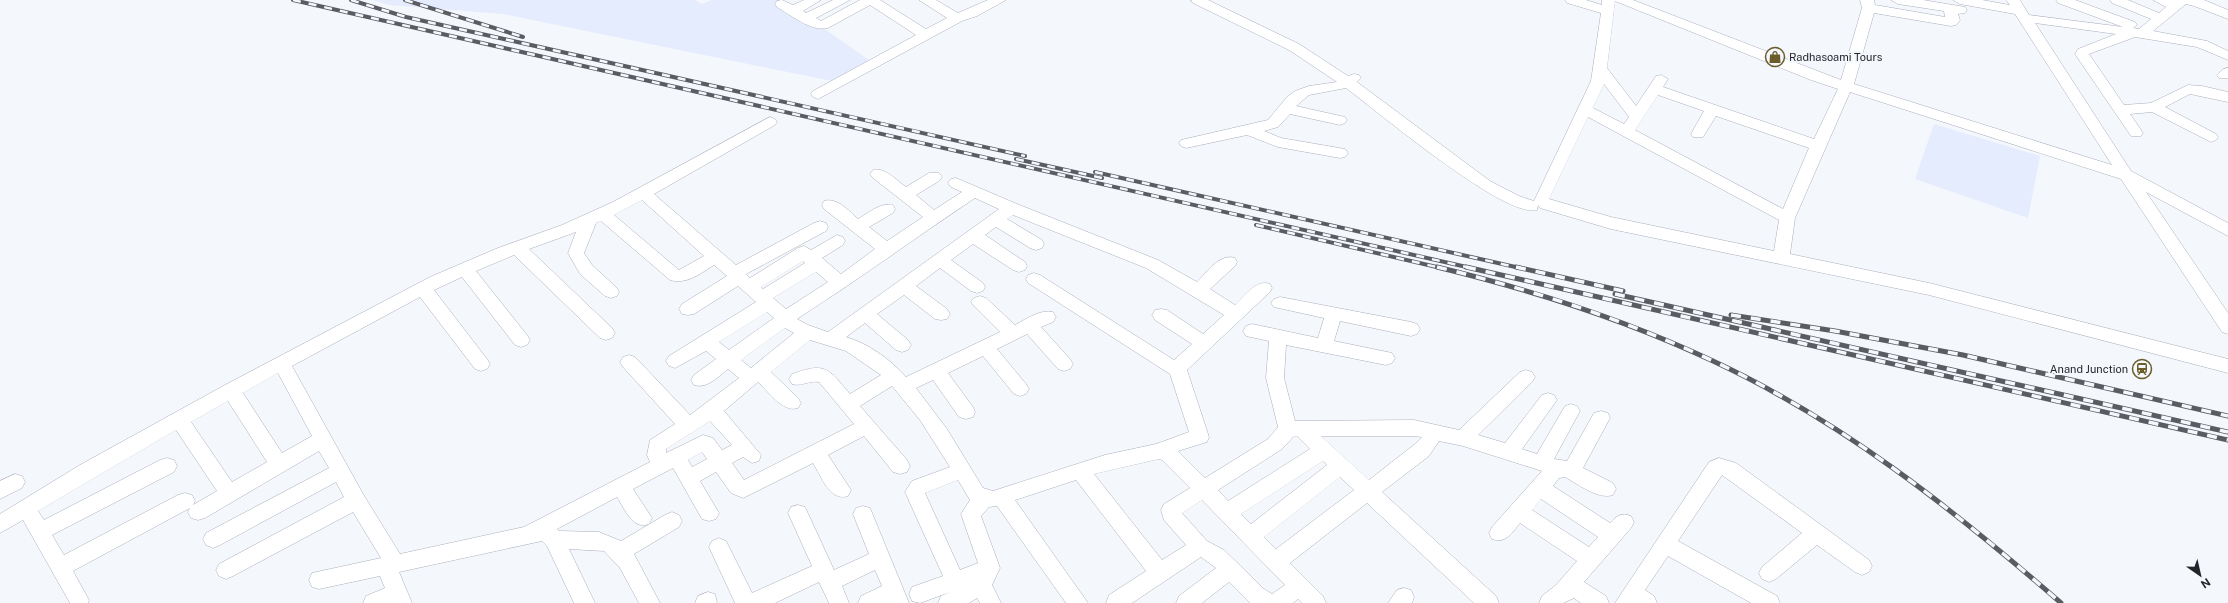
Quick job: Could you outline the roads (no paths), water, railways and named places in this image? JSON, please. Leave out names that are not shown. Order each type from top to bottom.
[{"type":"street","points":[[814,0],[788,7],[818,25],[823,25],[870,0],[926,35]]},
{"type":"street","points":[[806,18],[843,0]]},
{"type":"street","points":[[926,0],[957,18]]},
{"type":"street","points":[[957,18],[964,9],[980,0]]},
{"type":"street","points":[[818,94],[957,18],[972,13],[999,0]]},
{"type":"street","points":[[1198,0],[1294,47],[1351,80]]},
{"type":"street","points":[[1217,0],[1291,38],[1351,80],[1485,185],[1513,200],[1539,204],[1592,226],[1645,240],[1704,251],[1764,255],[1929,290],[2215,364],[2228,366]]},
{"type":"street","points":[[1539,204],[1598,81],[1600,69],[1608,6],[1572,0]]},
{"type":"street","points":[[1622,0],[1816,78],[2126,175],[2228,230]]},
{"type":"street","points":[[1898,0],[1956,6],[2019,10],[2189,40],[2228,56]]},
{"type":"street","points":[[2063,0],[2080,3],[2140,32]]},
{"type":"street","points":[[2117,0],[2160,18]]},
{"type":"street","points":[[2160,0],[2175,6]]},
{"type":"street","points":[[2136,133],[2082,54],[2140,32],[2183,0],[2190,0],[2226,11]]},
{"type":"street","points":[[1781,259],[1787,218],[1837,102],[1846,87],[1868,4],[1946,22],[1953,20],[1956,6]]},
{"type":"street","points":[[2019,10],[2126,175],[2228,326]]},
{"type":"street","points":[[1600,69],[1637,117]]},
{"type":"street","points":[[1186,143],[1273,124],[1300,94],[1318,89],[1337,87],[1351,80]]},
{"type":"street","points":[[1627,132],[1658,84],[1713,109],[1818,146]]},
{"type":"street","points":[[2121,110],[2154,107],[2188,89],[2202,90],[2228,97]]},
{"type":"street","points":[[2154,107],[2211,138]]},
{"type":"street","points":[[1286,108],[1340,120]]},
{"type":"street","points":[[1584,109],[1787,218]]},
{"type":"street","points":[[1698,134],[1713,109]]},
{"type":"street","points":[[0,524],[87,471],[179,419],[423,288],[465,268],[596,217],[643,193],[770,122]]},
{"type":"street","points":[[1249,130],[1278,142],[1340,153]]},
{"type":"street","points":[[878,174],[933,217]]},
{"type":"street","points":[[905,195],[934,177]]},
{"type":"street","points":[[956,183],[1011,208],[1133,255],[1199,290],[1236,314]]},
{"type":"street","points":[[700,380],[786,318],[870,264],[886,249],[974,191]]},
{"type":"street","points":[[643,193],[794,326],[806,333],[830,339],[859,350],[878,362],[899,381],[937,430],[976,494],[993,497],[1078,603]]},
{"type":"street","points":[[830,205],[886,249]]},
{"type":"street","points":[[830,339],[1011,208]]},
{"type":"street","points":[[857,227],[887,210]]},
{"type":"street","points":[[596,217],[676,276],[685,275],[716,256]]},
{"type":"street","points":[[596,217],[576,253],[581,264],[611,292]]},
{"type":"street","points":[[996,219],[1036,244]]},
{"type":"street","points":[[675,361],[706,341],[751,287],[806,254],[820,227]]},
{"type":"street","points":[[974,236],[1019,266]]},
{"type":"street","points":[[688,308],[751,287],[806,254],[837,241]]},
{"type":"street","points":[[517,248],[606,333]]},
{"type":"street","points":[[806,254],[840,284]]},
{"type":"street","points":[[940,260],[979,295],[1064,364]]},
{"type":"street","points":[[1199,290],[1229,262]]},
{"type":"street","points":[[465,268],[521,340]]},
{"type":"street","points":[[1034,279],[1168,367],[1177,368],[1264,288]]},
{"type":"street","points":[[904,286],[941,314]]},
{"type":"street","points":[[423,288],[481,364]]},
{"type":"street","points":[[1280,303],[1411,329]]},
{"type":"street","points":[[865,314],[902,345]]},
{"type":"street","points":[[1324,346],[1334,314]]},
{"type":"street","points":[[1161,315],[1204,343]]},
{"type":"street","points":[[849,404],[899,381],[936,370],[1047,317]]},
{"type":"street","points":[[1252,331],[1386,358]]},
{"type":"street","points":[[709,513],[688,478],[669,461],[656,455],[658,445],[712,410],[806,333]]},
{"type":"street","points":[[1278,336],[1275,361],[1275,378],[1294,429],[1324,450],[1489,603]]},
{"type":"street","points":[[706,341],[728,359],[755,375],[792,404]]},
{"type":"street","points":[[985,346],[1020,389]]},
{"type":"street","points":[[629,362],[688,425]]},
{"type":"street","points":[[281,363],[391,564],[400,598],[373,603]]},
{"type":"street","points":[[991,603],[971,514],[993,497],[1105,463],[1158,451],[1179,442],[1200,436],[1177,368]]},
{"type":"street","points":[[936,370],[966,412]]},
{"type":"street","points":[[798,379],[812,374],[824,376],[900,466]]},
{"type":"street","points":[[1463,438],[1526,377]]},
{"type":"street","points":[[231,390],[279,465]]},
{"type":"street","points":[[1509,452],[1548,400]]},
{"type":"street","points":[[688,478],[719,461],[749,451],[712,410]]},
{"type":"street","points":[[1542,463],[1571,411]]},
{"type":"street","points":[[1565,470],[1601,418]]},
{"type":"street","points":[[179,419],[229,494]]},
{"type":"street","points":[[531,533],[699,445],[706,443],[738,486],[743,490],[866,426]]},
{"type":"street","points":[[1257,601],[1217,556],[1200,547],[1171,514],[1171,510],[1275,444],[1294,429],[1414,428],[1463,438],[1509,452],[1565,470],[1606,489]]},
{"type":"street","points":[[1275,562],[1422,450],[1434,432]]},
{"type":"street","points":[[61,567],[192,506],[229,494],[323,439]]},
{"type":"street","points":[[1227,512],[1324,450]]},
{"type":"street","points":[[1158,451],[1168,453],[1175,458],[1316,603]]},
{"type":"street","points":[[816,452],[841,490]]},
{"type":"street","points":[[40,532],[167,466]]},
{"type":"street","points":[[1250,536],[1340,466]]},
{"type":"street","points":[[1635,600],[1664,544],[1716,468],[1719,466],[1729,469],[1862,566]]},
{"type":"street","points":[[955,581],[915,492],[919,487],[962,470]]},
{"type":"street","points":[[1499,533],[1554,470],[1565,470]]},
{"type":"street","points":[[213,539],[340,471]]},
{"type":"street","points":[[1080,471],[1160,573]]},
{"type":"street","points":[[620,486],[642,518]]},
{"type":"street","points":[[1539,487],[1618,528],[1557,597]]},
{"type":"street","points":[[226,570],[356,500]]},
{"type":"street","points":[[26,508],[79,600]]},
{"type":"street","points":[[1518,511],[1591,559]]},
{"type":"street","points":[[798,514],[839,603]]},
{"type":"street","points":[[862,514],[896,596],[868,603]]},
{"type":"street","points":[[620,552],[672,521]]},
{"type":"street","points":[[319,580],[531,533],[542,532],[549,534],[554,540],[585,603]]},
{"type":"street","points":[[1769,572],[1817,533]]},
{"type":"street","points":[[554,540],[603,542],[610,544],[620,552],[650,603]]},
{"type":"street","points":[[1664,544],[1770,603]]},
{"type":"street","points":[[719,547],[746,603]]},
{"type":"street","points":[[1116,602],[1200,547]]},
{"type":"street","points":[[753,603],[880,558]]},
{"type":"street","points":[[1186,603],[1230,569]]},
{"type":"street","points":[[919,594],[955,581],[985,576]]},
{"type":"street","points":[[948,603],[985,576]]},
{"type":"street","points":[[1277,603],[1299,586]]},
{"type":"street","points":[[1557,597],[1576,588],[1599,603]]},
{"type":"railway","points":[[293,0],[1471,268]]},
{"type":"railway","points":[[351,0],[406,17],[1025,156]]},
{"type":"railway","points":[[405,0],[523,37]]},
{"type":"railway","points":[[1016,159],[1102,178]]},
{"type":"railway","points":[[1095,172],[1520,268]]},
{"type":"railway","points":[[1256,225],[1440,268]]},
{"type":"railway","points":[[1466,267],[2228,440]]},
{"type":"railway","points":[[1516,267],[1623,291]]},
{"type":"railway","points":[[1440,268],[1508,285],[1612,319],[1713,361],[1761,385],[1852,439],[1938,501],[1980,534],[2061,603]]},
{"type":"railway","points":[[1615,294],[2228,432]]},
{"type":"railway","points":[[1731,315],[1835,331],[1963,355],[2228,416]]},
{"type":"place","name":"Radhasoami Tours","points":[[1775,57]]},
{"type":"place","name":"Anand Junction","points":[[2142,369]]}]
